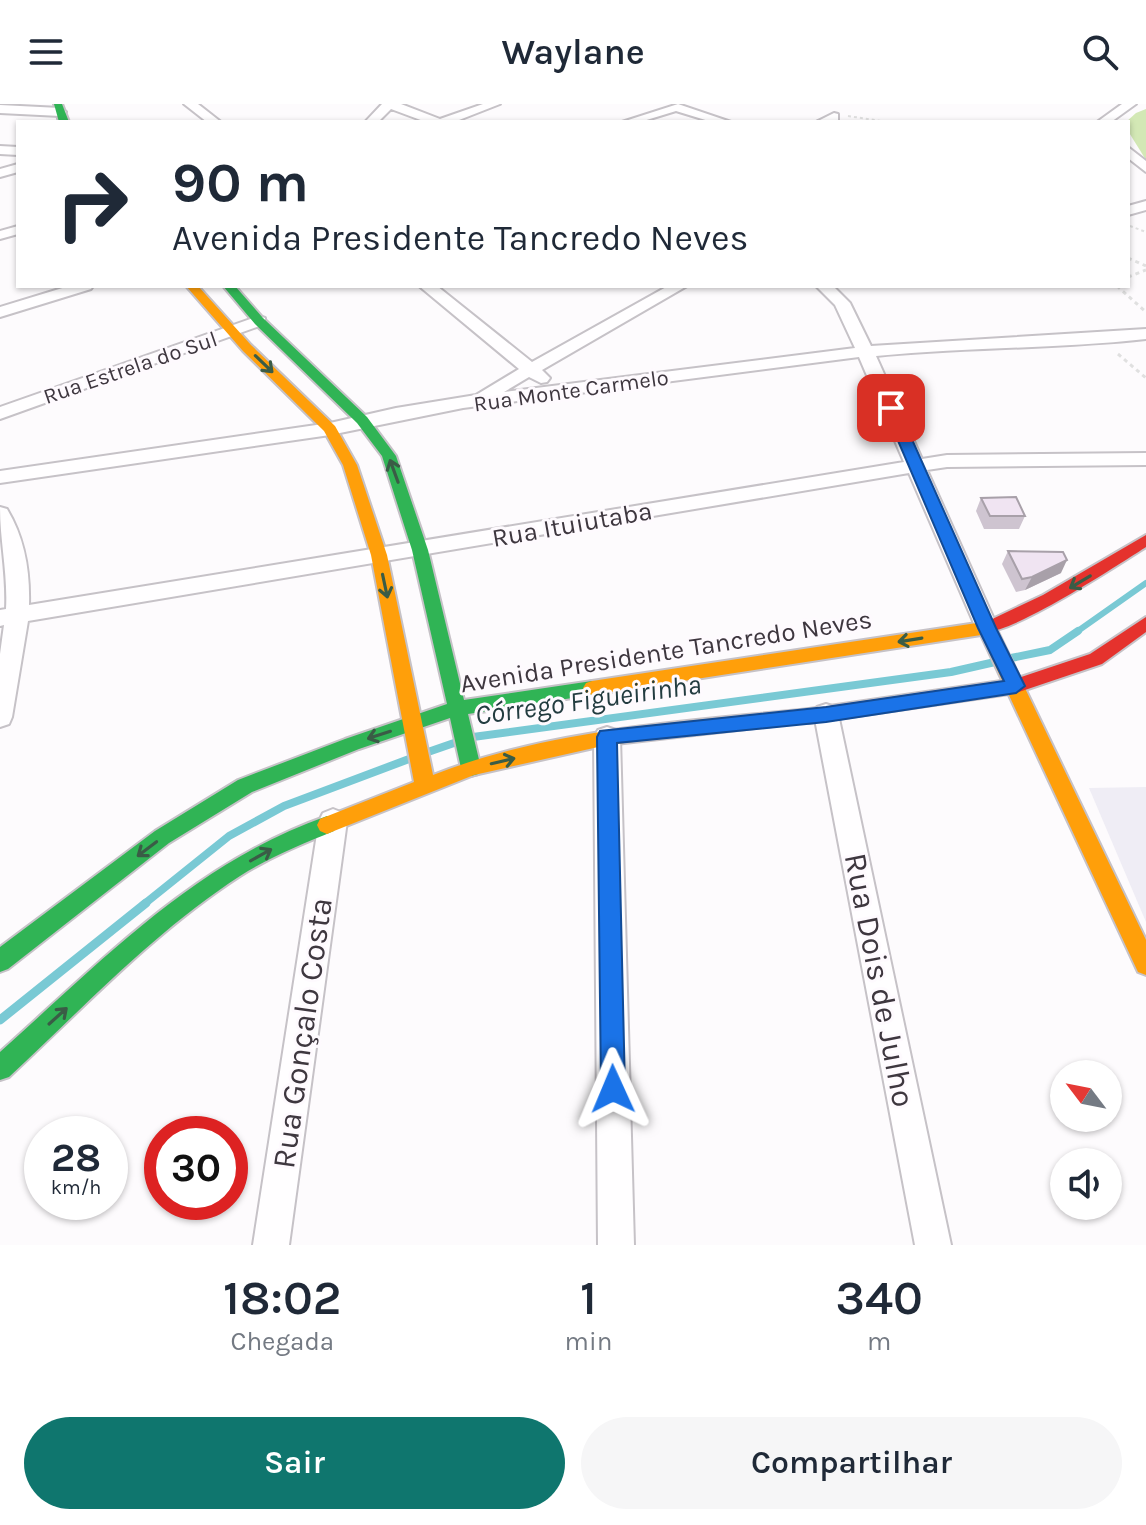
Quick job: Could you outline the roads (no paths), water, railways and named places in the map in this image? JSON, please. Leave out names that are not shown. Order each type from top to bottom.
[{"type":"street","points":[[190,104],[212,120]]},
{"type":"street","points":[[373,120],[390,104],[432,120]]},
{"type":"street","points":[[449,120],[494,104]]},
{"type":"street","points":[[1108,120],[1130,104]]},
{"type":"street","points":[[634,120],[676,107],[718,120]]},
{"type":"street","points":[[0,109],[61,113]]},
{"type":"street","points":[[1130,153],[1146,168]]},
{"type":"street","points":[[0,312],[78,288]]},
{"type":"street","points":[[194,288],[330,429],[350,465],[379,555],[425,785]]},
{"type":"street","points":[[231,288],[259,321],[362,420],[389,456],[420,550],[471,768]]},
{"type":"street","points":[[472,403],[675,288]]},
{"type":"street","points":[[826,288],[842,303],[865,351],[987,628],[1146,964]]},
{"type":"street","points":[[433,291],[532,368],[553,392]]},
{"type":"street","name":"Rua Estrela do Sul","points":[[0,413],[259,321]]},
{"type":"street","name":"Rua Monte Carmelo","points":[[0,477],[330,429],[362,420],[472,403],[865,351],[1003,340],[1102,339],[1146,334]]},
{"type":"street","name":"Rua Ituiutaba","points":[[9,616],[947,461],[1146,459]]},
{"type":"street","points":[[0,514],[16,559],[0,717]]},
{"type":"street","name":"Avenida Presidente Tancredo Neves","points":[[0,961],[162,837],[245,786],[414,723],[455,709],[987,628],[1023,614],[1075,586],[1146,540]]},
{"type":"street","points":[[0,1068],[172,915],[225,875],[280,844],[425,785],[471,768],[607,737],[826,714],[1016,686],[1096,659],[1146,623]]},
{"type":"street","name":"Rua Dois de Julho","points":[[826,714],[933,1245]]},
{"type":"street","points":[[607,737],[616,1245]]},
{"type":"street","name":"Rua Gonçalo Costa","points":[[271,1245],[333,821]]},
{"type":"waterway","name":"Córrego Figueirinha","points":[[1075,633],[1146,583]]},
{"type":"waterway","name":"Córrego Figueirinha","points":[[1011,658],[1050,650],[1078,631]]},
{"type":"waterway","name":"Córrego Figueirinha","points":[[473,737],[951,672],[995,662]]},
{"type":"waterway","name":"Córrego Figueirinha","points":[[428,752],[454,743]]},
{"type":"waterway","name":"Córrego Figueirinha","points":[[143,905],[229,836],[284,806],[409,759]]},
{"type":"waterway","name":"Córrego Figueirinha","points":[[0,1020],[146,903]]}]
